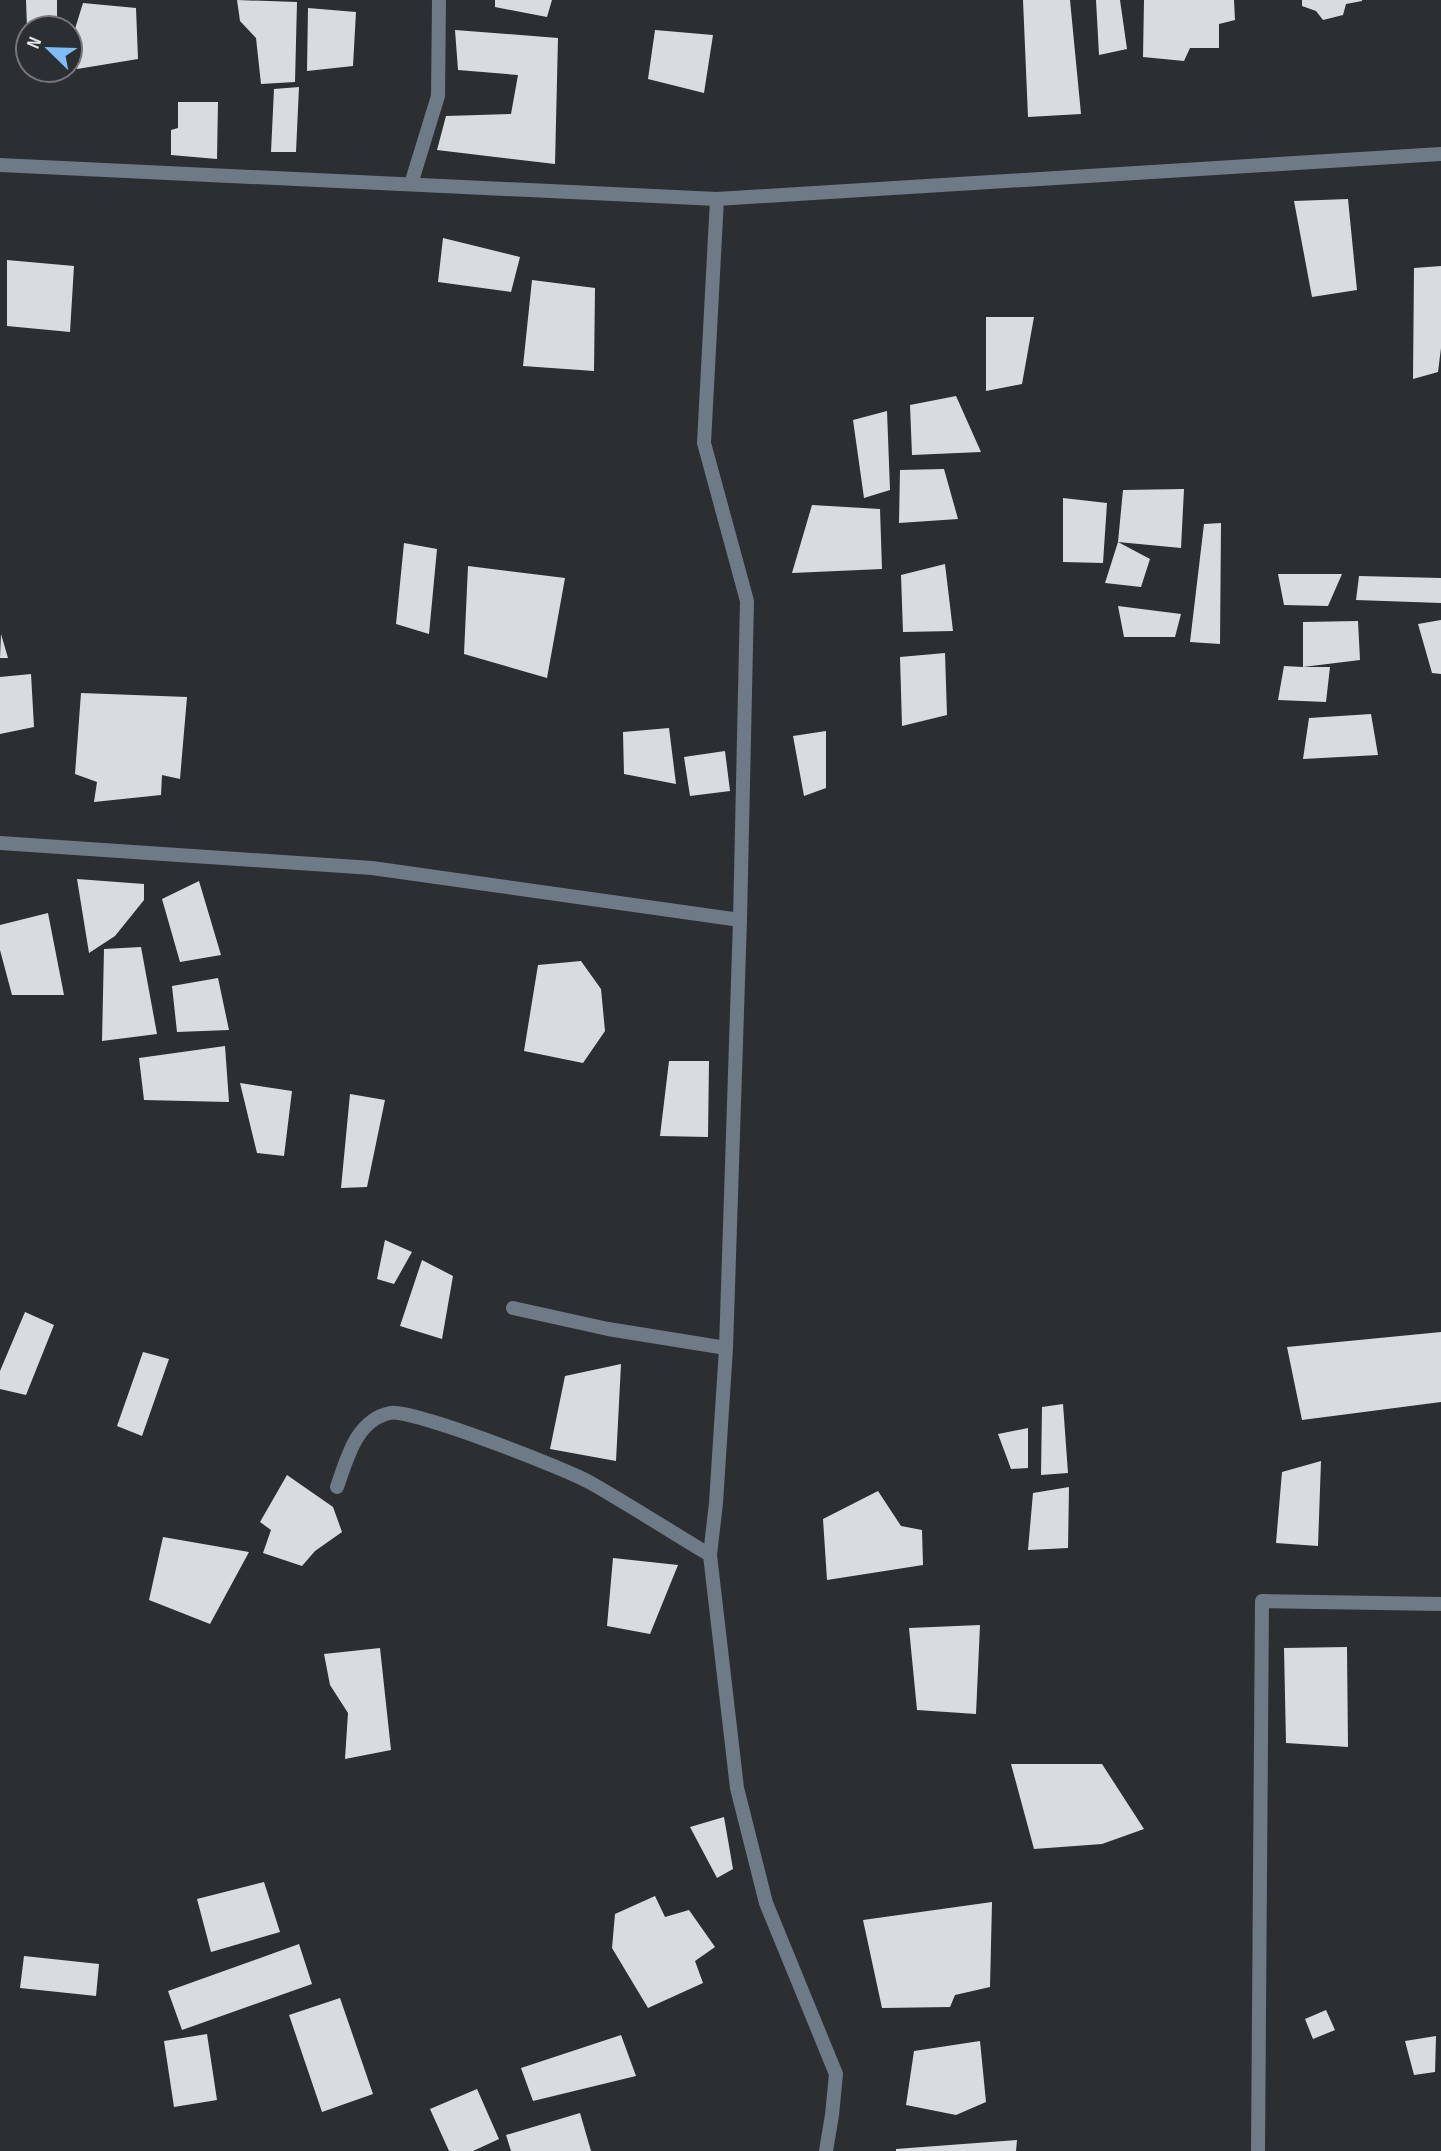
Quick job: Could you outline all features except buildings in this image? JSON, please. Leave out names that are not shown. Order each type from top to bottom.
[{"type":"street","points":[[411,184],[438,96],[439,0]]},
{"type":"street","points":[[0,165],[717,200],[1441,154]]},
{"type":"street","points":[[717,200],[704,443],[747,601],[726,1348],[716,1503],[709,1555],[737,1787],[766,1903],[836,2074],[826,2151]]},
{"type":"street","points":[[0,843],[372,868],[740,920]]},
{"type":"street","points":[[513,1308],[608,1329],[726,1348]]},
{"type":"street","points":[[337,1487],[354,1443],[365,1427],[376,1418],[401,1412],[448,1427],[588,1482],[709,1555]]},
{"type":"street","points":[[1258,2151],[1262,1601],[1441,1604]]}]
